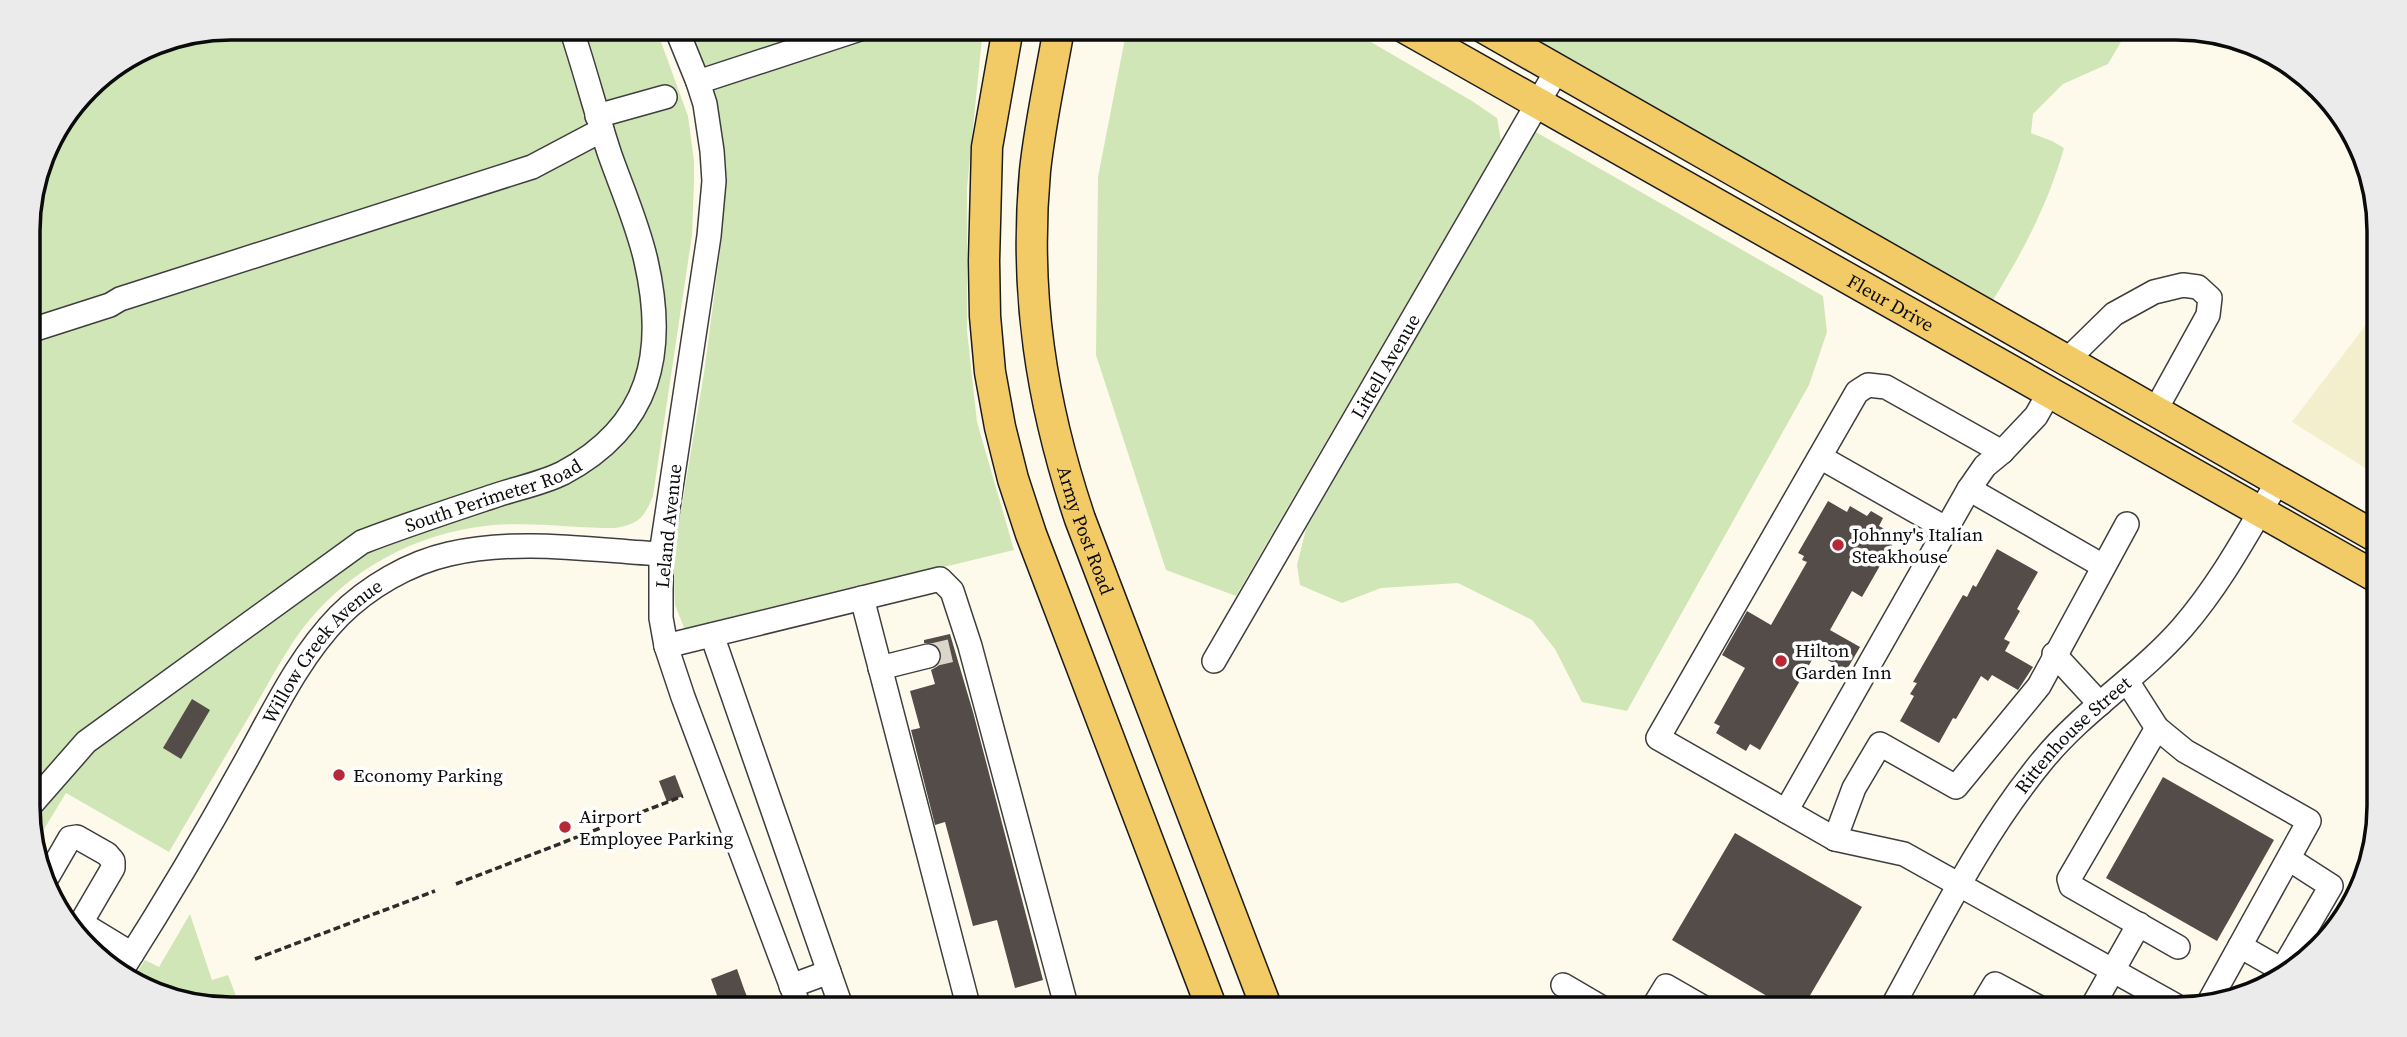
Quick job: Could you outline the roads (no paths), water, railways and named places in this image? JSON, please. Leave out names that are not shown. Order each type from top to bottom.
[{"type":"main road","name":"Fleur Drive","points":[[1427,40],[2367,572]]},
{"type":"main road","name":"Fleur Drive","points":[[1505,40],[2367,532]]},
{"type":"main road","points":[[1005,41],[987,147],[984,261],[987,338],[1000,427],[1031,534],[1207,997]]},
{"type":"main road","name":"Army Post Road","points":[[1057,41],[1035,168],[1031,230],[1032,289],[1047,405],[1061,463],[1080,519],[1262,996]]},
{"type":"main road","points":[[2049,393],[2066,361]]},
{"type":"street","name":"South Perimeter Road","points":[[40,795],[86,742],[362,542],[407,524],[562,473],[607,443],[639,404],[646,385],[653,345],[653,297],[646,258],[575,41]]},
{"type":"street","name":"Leland Avenue","points":[[681,41],[705,104],[712,151],[712,207],[661,554],[660,591],[666,646],[723,807],[795,997]]},
{"type":"street","points":[[698,82],[824,41]]},
{"type":"street","name":"Littell Avenue","points":[[1214,662],[1558,70]]},
{"type":"street","points":[[41,327],[110,305],[120,299],[520,171],[549,160],[600,123],[665,97]]},
{"type":"street","points":[[2066,361],[2114,314],[2154,292],[2183,285],[2198,287],[2210,298],[2208,315],[2155,411]]},
{"type":"street","points":[[2002,452],[1886,387],[1868,386],[1857,392],[1658,738],[1835,839],[1903,854],[2159,996]]},
{"type":"street","points":[[1786,811],[1969,489],[1985,467],[2036,416],[2049,393]]},
{"type":"street","points":[[1820,457],[1947,529]]},
{"type":"street","name":"Rittenhouse Street","points":[[1898,996],[1960,884],[2015,796],[2046,757],[2182,628],[2236,555],[2278,481]]},
{"type":"street","points":[[1969,489],[2103,566]]},
{"type":"street","points":[[1835,839],[1854,788],[1880,744],[1955,787],[2039,686],[2127,524]]},
{"type":"street","name":"Willow Creek Avenue","points":[[127,962],[164,904],[299,667],[339,616],[366,592],[416,564],[447,554],[491,547],[661,554]]},
{"type":"street","points":[[666,646],[940,579],[951,591],[962,648],[1063,997]]},
{"type":"street","points":[[862,598],[966,997]]},
{"type":"street","points":[[712,635],[838,997]]},
{"type":"street","points":[[2054,654],[2100,704]]},
{"type":"street","points":[[880,667],[928,656]]},
{"type":"street","points":[[2127,681],[2157,728],[2185,751],[2307,818],[2308,824],[2214,993]]},
{"type":"street","points":[[2157,728],[2069,879],[2071,886],[2178,947]]},
{"type":"street","points":[[52,869],[70,838],[77,836],[107,854],[113,861],[113,868],[81,923]]},
{"type":"street","points":[[2287,961],[2331,886],[2289,859]]},
{"type":"street","points":[[2098,996],[2139,924]]},
{"type":"street","points":[[95,940],[127,962]]},
{"type":"street","points":[[2240,946],[2278,967]]},
{"type":"street","points":[[791,986],[829,972]]},
{"type":"street","points":[[1988,996],[1995,984],[2017,996]]},
{"type":"street","points":[[1563,985],[1582,996]]},
{"type":"street","points":[[1660,996],[1666,986],[1684,996]]},
{"type":"tunnel","points":[[928,656],[954,650]]},
{"type":"place","name":"Johnny's Italian Steakhouse","points":[[1838,545]]},
{"type":"place","name":"Hilton Garden Inn","points":[[1781,661]]},
{"type":"place","name":"Economy Parking","points":[[339,775]]},
{"type":"place","name":"Airport Employee Parking","points":[[565,827]]}]
